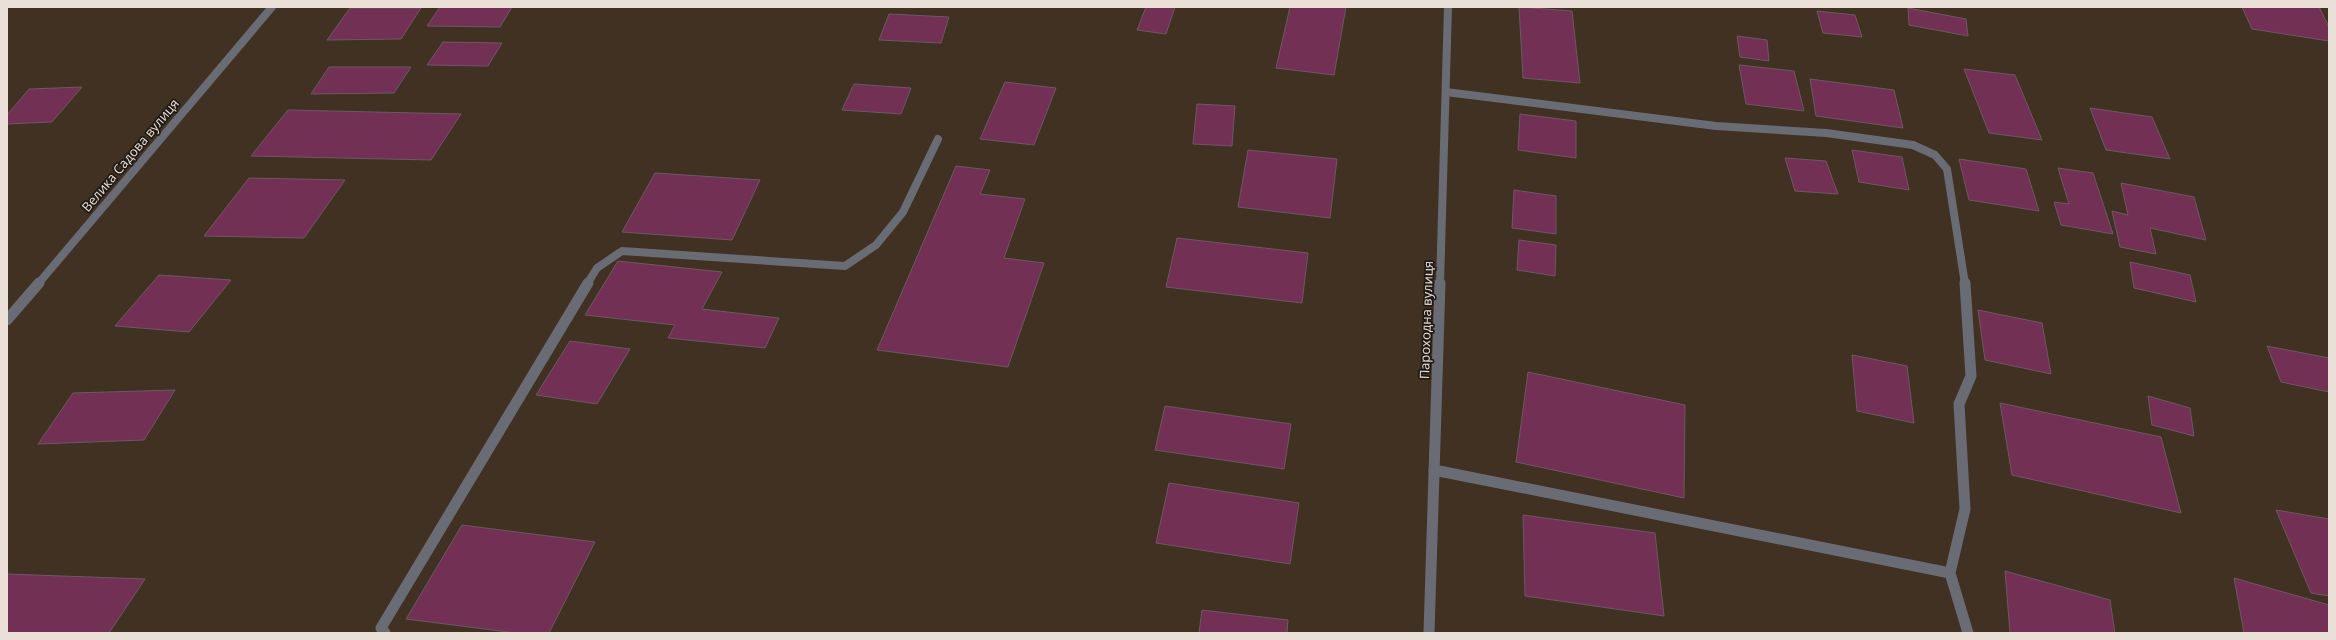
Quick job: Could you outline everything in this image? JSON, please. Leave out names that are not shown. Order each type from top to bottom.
[{"type":"street","name":"Велика Садова вулиця","points":[[7,320],[272,7]]},
{"type":"street","name":"Пароходна вулиця","points":[[1430,633],[1448,7]]},
{"type":"street","points":[[1446,92],[1716,126],[1834,134],[1913,145],[1935,155],[1947,169],[1964,275],[1971,376],[1959,404],[1965,509],[1950,573],[1968,633]]},
{"type":"street","points":[[385,633],[381,628],[451,508],[598,268],[622,251],[845,266],[876,245],[903,212],[938,139]]},
{"type":"street","points":[[1434,470],[1950,573]]},
{"type":"building","points":[[440,7],[512,7],[500,27],[427,26]]},
{"type":"building","points":[[1146,7],[1175,7],[1166,34],[1137,30]]},
{"type":"building","points":[[1290,7],[1346,7],[1334,75],[1276,68]]},
{"type":"building","points":[[1519,7],[1572,11],[1580,83],[1523,78]]},
{"type":"building","points":[[2242,7],[2319,7],[2329,27],[2329,41],[2252,29]]},
{"type":"building","points":[[350,8],[421,8],[401,39],[327,40]]},
{"type":"building","points":[[1908,8],[1966,19],[1968,36],[1909,25]]},
{"type":"building","points":[[1817,11],[1855,15],[1862,37],[1823,33]]},
{"type":"building","points":[[889,14],[949,17],[941,43],[879,40]]},
{"type":"building","points":[[1737,36],[1767,40],[1769,61],[1740,57]]},
{"type":"building","points":[[443,42],[502,43],[488,66],[427,65]]},
{"type":"building","points":[[1739,65],[1794,71],[1804,111],[1746,104]]},
{"type":"building","points":[[329,67],[411,67],[394,93],[311,94]]},
{"type":"building","points":[[1964,69],[2015,75],[2042,140],[1989,133]]},
{"type":"building","points":[[1810,79],[1894,90],[1903,128],[1816,116]]},
{"type":"building","points":[[1005,82],[1056,88],[1034,145],[980,139]]},
{"type":"building","points":[[854,84],[911,88],[901,114],[842,110]]},
{"type":"building","points":[[82,87],[52,122],[7,124],[7,115],[29,89]]},
{"type":"building","points":[[1197,104],[1235,106],[1232,146],[1193,144]]},
{"type":"building","points":[[2090,108],[2152,117],[2170,159],[2106,150]]},
{"type":"building","points":[[288,110],[461,114],[431,160],[251,156]]},
{"type":"building","points":[[1520,114],[1576,121],[1576,158],[1518,150]]},
{"type":"building","points":[[1248,150],[1337,159],[1330,218],[1238,207]]},
{"type":"building","points":[[1852,150],[1902,157],[1909,190],[1859,182]]},
{"type":"building","points":[[1785,158],[1826,161],[1838,194],[1795,191]]},
{"type":"building","points":[[1959,159],[2026,169],[2039,211],[1969,200]]},
{"type":"building","points":[[956,166],[990,170],[980,194],[1025,199],[1004,258],[1044,263],[1008,367],[877,350]]},
{"type":"building","points":[[2058,168],[2093,173],[2113,234],[2061,225],[2054,202],[2069,204]]},
{"type":"building","points":[[655,173],[760,180],[732,240],[622,232]]},
{"type":"building","points":[[249,178],[345,180],[304,238],[204,236]]},
{"type":"building","points":[[2121,183],[2194,197],[2206,240],[2150,228],[2156,254],[2120,247],[2112,211],[2128,215]]},
{"type":"building","points":[[1514,190],[1556,196],[1556,234],[1512,228]]},
{"type":"building","points":[[1177,238],[1308,253],[1302,303],[1166,287]]},
{"type":"building","points":[[1519,240],[1556,245],[1555,276],[1517,270]]},
{"type":"building","points":[[618,261],[722,272],[702,309],[779,318],[765,348],[668,338],[675,325],[585,315]]},
{"type":"building","points":[[2130,262],[2190,275],[2196,302],[2134,288]]},
{"type":"building","points":[[159,275],[231,280],[189,332],[115,326]]},
{"type":"building","points":[[1978,310],[2042,323],[2051,374],[1985,360]]},
{"type":"building","points":[[570,341],[630,349],[597,404],[536,395]]},
{"type":"building","points":[[2267,346],[2329,358],[2329,392],[2281,382]]},
{"type":"building","points":[[1852,355],[1907,366],[1914,423],[1857,411]]},
{"type":"building","points":[[1528,372],[1685,405],[1684,498],[1516,462]]},
{"type":"building","points":[[175,390],[144,440],[38,444],[73,393]]},
{"type":"building","points":[[2148,396],[2190,408],[2194,436],[2152,425]]},
{"type":"building","points":[[2000,403],[2161,437],[2181,513],[2012,475]]},
{"type":"building","points":[[1165,406],[1291,424],[1284,469],[1155,450]]},
{"type":"building","points":[[1169,483],[1299,503],[1290,564],[1156,543]]},
{"type":"building","points":[[2276,510],[2329,519],[2329,596],[2311,593]]},
{"type":"building","points":[[1523,515],[1655,533],[1664,616],[1525,596]]},
{"type":"building","points":[[462,525],[595,542],[549,633],[516,633],[406,619]]},
{"type":"building","points":[[2005,571],[2110,600],[2115,633],[2010,633]]},
{"type":"building","points":[[7,574],[145,579],[109,633],[7,633]]},
{"type":"building","points":[[2234,578],[2329,605],[2329,633],[2244,633]]},
{"type":"building","points":[[1202,610],[1288,620],[1287,633],[1199,633]]}]
